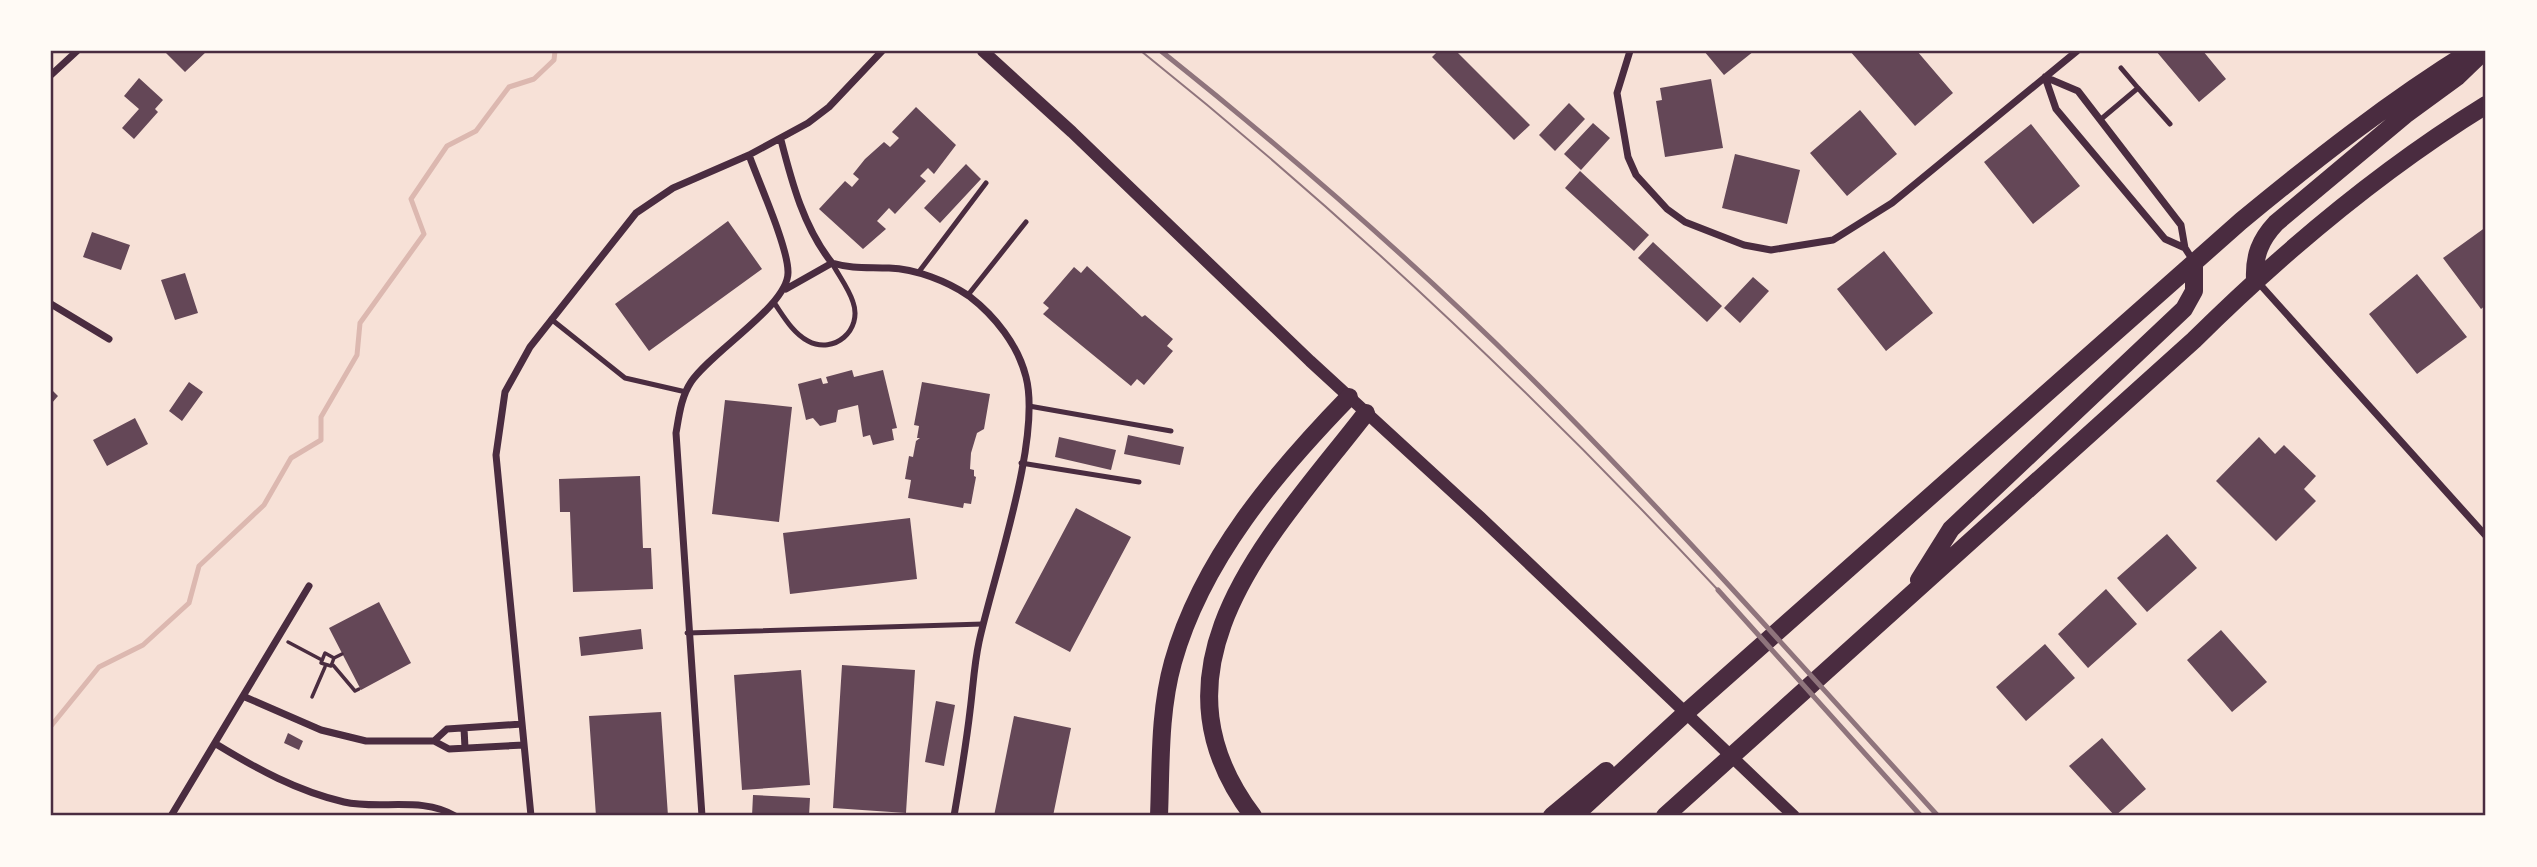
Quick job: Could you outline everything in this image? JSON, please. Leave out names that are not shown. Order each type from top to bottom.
[{"type":"main road","points":[[1574,816],[2189,255],[2396,100],[2471,51]]},
{"type":"main road","points":[[2255,279],[2255,264],[2261,243],[2276,223],[2405,116],[2457,77],[2484,51]]},
{"type":"main road","points":[[1665,816],[2194,340],[2255,279],[2386,173],[2486,105]]},
{"type":"main road","points":[[1908,597],[1951,529],[2184,309],[2194,291],[2189,255]]},
{"type":"main road","points":[[1159,816],[1166,696],[1173,663],[1193,606],[1232,538],[1292,458],[1349,397]]},
{"type":"main road","points":[[1253,816],[1230,780],[1215,739],[1209,690],[1218,634],[1243,576],[1263,545],[1297,498],[1366,413]]},
{"type":"main road","points":[[1552,816],[1607,771],[1635,760]]},
{"type":"street","points":[[51,75],[77,51]]},
{"type":"street","points":[[531,816],[496,454],[505,392],[530,347],[636,213],[673,188],[781,140],[829,107],[882,51]]},
{"type":"street","points":[[983,51],[1072,132],[1789,812]]},
{"type":"street","points":[[1630,51],[1617,93],[1628,157],[1636,175],[1667,209],[1685,222],[1744,246],[1771,250],[1833,240],[1892,203],[2077,51]]},
{"type":"street","points":[[2045,78],[2078,91],[2181,225],[2189,255]]},
{"type":"street","points":[[2045,78],[2056,109],[2165,239],[2189,255]]},
{"type":"street","points":[[781,140],[800,205],[818,244],[832,263],[853,269],[889,268],[918,273],[968,296],[1003,330],[1018,353],[1027,378],[1029,406],[1021,463],[983,624],[954,816]]},
{"type":"street","points":[[749,155],[787,262],[786,289]]},
{"type":"street","points":[[702,816],[687,632],[676,433],[686,392],[704,365],[775,304],[786,289],[832,263]]},
{"type":"street","points":[[2255,279],[2486,536]]},
{"type":"street","points":[[51,304],[109,339]]},
{"type":"street","points":[[171,816],[245,698],[309,586]]},
{"type":"street","points":[[245,698],[321,730],[366,741],[434,741],[449,749],[524,745]]},
{"type":"street","points":[[434,741],[447,729],[522,724]]},
{"type":"street","points":[[464,728],[465,748]]},
{"type":"street","points":[[216,744],[272,777],[346,803],[438,808],[455,816]]},
{"type":"lane","points":[[2121,68],[2170,124]]},
{"type":"lane","points":[[2100,120],[2138,88]]},
{"type":"lane","points":[[918,273],[986,183]]},
{"type":"lane","points":[[968,296],[1026,222]]},
{"type":"lane","points":[[775,304],[793,329],[809,341],[824,345],[838,343],[849,333],[856,317],[854,303],[832,263]]},
{"type":"lane","points":[[551,319],[625,378],[686,392]]},
{"type":"lane","points":[[1029,406],[1171,431]]},
{"type":"lane","points":[[1021,463],[1139,482]]},
{"type":"lane","points":[[687,632],[983,624]]},
{"type":"path","points":[[280,638],[309,656],[320,659],[325,667]]},
{"type":"path","points":[[320,659],[327,653],[334,658]]},
{"type":"path","points":[[334,658],[342,654]]},
{"type":"path","points":[[334,658],[333,665],[355,691],[359,689]]},
{"type":"path","points":[[325,667],[333,665]]},
{"type":"path","points":[[312,697],[325,667]]},
{"type":"building","points":[[164,51],[207,51],[185,72]]},
{"type":"building","points":[[1438,51],[1456,51],[1530,125],[1514,140],[1432,57]]},
{"type":"building","points":[[1704,51],[1754,51],[1724,75]]},
{"type":"building","points":[[1850,51],[1917,51],[1953,93],[1915,126]]},
{"type":"building","points":[[2156,51],[2203,51],[2226,79],[2199,102]]},
{"type":"building","points":[[139,78],[163,100],[155,109],[158,112],[134,139],[122,128],[139,109],[124,96]]},
{"type":"building","points":[[1711,79],[1723,148],[1665,157],[1656,101],[1662,100],[1660,88]]},
{"type":"building","points":[[1569,103],[1585,119],[1555,151],[1539,135]]},
{"type":"building","points":[[916,107],[956,145],[934,174],[928,168],[920,176],[926,181],[895,214],[889,208],[877,221],[886,229],[863,249],[819,209],[845,181],[852,187],[859,179],[853,174],[884,142],[890,147],[899,138],[892,132]]},
{"type":"building","points":[[1860,110],[1897,154],[1847,196],[1810,153]]},
{"type":"building","points":[[1593,123],[1610,138],[1581,170],[1564,154]]},
{"type":"building","points":[[2031,124],[2080,186],[2033,224],[1984,162]]},
{"type":"building","points":[[1735,154],[1800,170],[1787,224],[1722,208]]},
{"type":"building","points":[[966,164],[981,179],[940,223],[924,208]]},
{"type":"building","points":[[1580,171],[1649,235],[1634,251],[1565,188]]},
{"type":"building","points":[[728,221],[762,269],[649,351],[615,304]]},
{"type":"building","points":[[2486,227],[2486,305],[2481,309],[2443,258]]},
{"type":"building","points":[[92,232],[130,245],[121,270],[83,257]]},
{"type":"building","points":[[1653,242],[1722,306],[1707,322],[1638,258]]},
{"type":"building","points":[[1884,251],[1933,313],[1886,351],[1837,289]]},
{"type":"building","points":[[1087,266],[1142,317],[1145,315],[1173,339],[1167,346],[1173,351],[1144,385],[1137,379],[1131,386],[1043,314],[1049,308],[1043,303],[1074,267],[1081,273]]},
{"type":"building","points":[[185,273],[198,313],[175,320],[161,280]]},
{"type":"building","points":[[2417,274],[2467,337],[2417,374],[2369,314]]},
{"type":"building","points":[[1753,277],[1769,291],[1740,323],[1724,308]]},
{"type":"building","points":[[852,370],[854,377],[883,370],[897,428],[892,429],[894,440],[873,445],[870,435],[863,437],[858,405],[838,410],[836,422],[820,426],[813,418],[806,420],[798,384],[821,378],[823,384],[828,383],[826,377]]},
{"type":"building","points":[[189,382],[203,392],[182,421],[169,411]]},
{"type":"building","points":[[922,382],[990,394],[984,429],[977,433],[971,453],[970,469],[974,470],[976,477],[971,504],[964,503],[963,508],[908,498],[911,480],[905,479],[909,456],[913,457],[916,441],[920,438],[917,438],[919,426],[914,425]]},
{"type":"building","points":[[51,389],[58,396],[51,404]]},
{"type":"building","points":[[725,400],[792,407],[779,522],[712,514]]},
{"type":"building","points":[[135,418],[148,444],[107,466],[93,440]]},
{"type":"building","points":[[1128,435],[1184,447],[1180,465],[1124,454]]},
{"type":"building","points":[[1059,437],[1116,450],[1111,470],[1055,457]]},
{"type":"building","points":[[2259,437],[2275,454],[2284,445],[2316,476],[2304,489],[2316,501],[2276,541],[2216,481]]},
{"type":"building","points":[[640,476],[643,548],[651,548],[653,589],[573,592],[570,512],[560,512],[559,479]]},
{"type":"building","points":[[1076,508],[1131,537],[1070,652],[1015,623]]},
{"type":"building","points":[[910,518],[917,579],[790,594],[783,533]]},
{"type":"building","points":[[2167,534],[2197,568],[2147,612],[2117,578]]},
{"type":"building","points":[[2106,589],[2137,624],[2088,668],[2058,634]]},
{"type":"building","points":[[379,602],[411,663],[361,690],[329,628]]},
{"type":"building","points":[[641,629],[643,649],[581,656],[579,637]]},
{"type":"building","points":[[2221,630],[2267,682],[2232,712],[2187,660]]},
{"type":"building","points":[[2045,644],[2075,678],[2026,721],[1996,687]]},
{"type":"building","points":[[842,665],[915,670],[906,813],[833,808]]},
{"type":"building","points":[[801,670],[810,785],[742,790],[734,675]]},
{"type":"building","points":[[936,701],[955,705],[944,766],[925,762]]},
{"type":"building","points":[[661,712],[668,816],[596,816],[589,716]]},
{"type":"building","points":[[1014,716],[1071,728],[1053,816],[994,816]]},
{"type":"building","points":[[288,733],[303,741],[299,750],[284,743]]},
{"type":"building","points":[[2102,738],[2146,789],[2115,816],[2069,766]]},
{"type":"building","points":[[753,795],[810,798],[809,816],[752,816]]},
{"type":"waterway","points":[[51,726],[99,667],[143,645],[189,603],[199,566],[264,505],[291,458],[321,440],[321,417],[357,355],[360,323],[424,234],[411,199],[447,146],[476,131],[509,87],[534,79],[554,60],[555,51]]},
{"type":"tram line","points":[[1141,51],[1293,178],[1439,310],[1581,448],[1718,590]]},
{"type":"railway","points":[[1161,51],[1365,222],[1511,358],[1703,557],[1938,816]]},
{"type":"railway","points":[[1718,590],[1921,816]]}]
